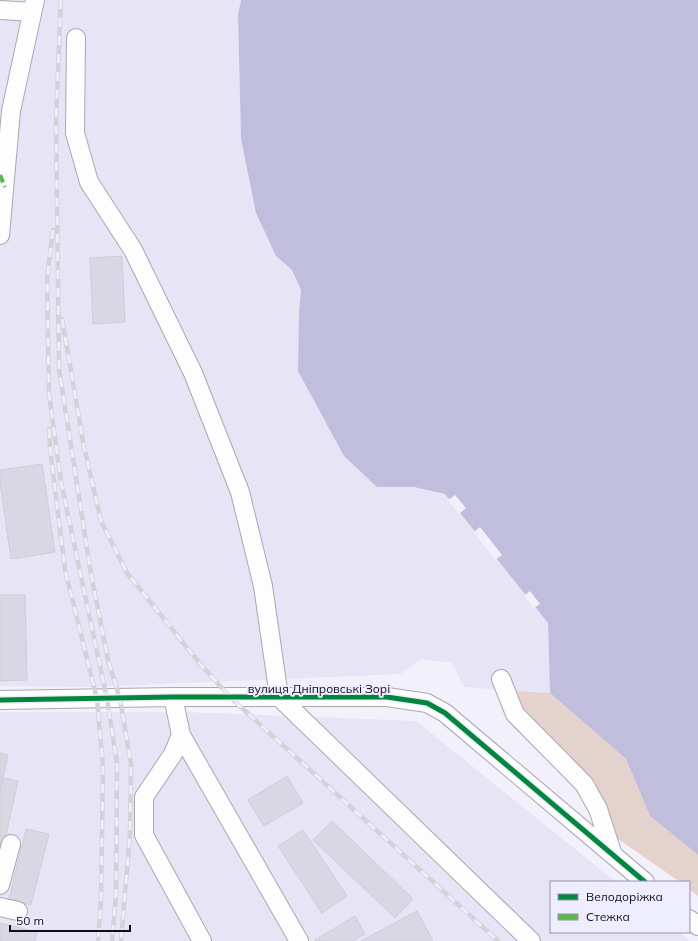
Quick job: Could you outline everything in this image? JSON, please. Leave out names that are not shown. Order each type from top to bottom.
[{"type":"street","points":[[0,10],[34,6],[11,111],[0,235]]},
{"type":"street","points":[[76,38],[75,133],[89,182],[137,257],[193,373],[240,492],[263,586],[279,697],[531,941]]},
{"type":"street","points":[[501,679],[515,714],[584,784],[598,809],[612,855]]},
{"type":"street","points":[[173,697],[181,734],[299,941]]},
{"type":"street","name":"вулиця Дніпровські Зорі","points":[[0,700],[173,697],[388,697],[427,703],[445,713],[644,881]]},
{"type":"street","points":[[181,734],[173,754],[144,797],[144,835],[202,941]]},
{"type":"street","points":[[0,885],[11,844]]},
{"type":"street","points":[[0,907],[18,911]]},
{"type":"street","points":[[690,920],[698,926]]},
{"type":"shaded area","points":[[0,0],[241,0],[238,15],[241,139],[256,213],[276,256],[292,270],[301,290],[299,313],[377,487],[414,487],[445,494],[548,623],[550,693],[464,687],[452,663],[421,659],[400,674],[92,687],[0,686]]},
{"type":"shaded area","points":[[241,0],[698,0],[698,855],[650,816],[626,759],[550,693],[548,623],[445,494],[414,487],[377,487],[344,456],[298,371],[301,290],[292,270],[276,256],[256,213],[241,139],[238,15]]},
{"type":"shaded area","points":[[517,691],[550,693],[626,759],[650,816],[698,855],[698,896],[690,890],[690,881],[679,881],[611,834],[595,782],[522,709]]},
{"type":"shaded area","points":[[0,712],[186,712],[416,721],[615,881],[550,881],[550,933],[680,933],[690,941],[0,941]]},
{"type":"pier","points":[[455,495],[466,508],[459,514],[448,500]]},
{"type":"pier","points":[[480,527],[502,555],[495,560],[474,532]]},
{"type":"pier","points":[[530,591],[540,604],[534,608],[524,596]]},
{"type":"building","points":[[122,256],[125,322],[93,324],[90,258]]},
{"type":"building","points":[[42,464],[55,552],[11,559],[0,482],[0,470]]},
{"type":"building","points":[[0,595],[25,595],[27,680],[0,681]]},
{"type":"building","points":[[0,753],[8,755],[0,791]]},
{"type":"building","points":[[287,776],[303,803],[264,826],[248,800]]},
{"type":"building","points":[[3,778],[18,781],[0,862],[0,791]]},
{"type":"building","points":[[332,821],[413,899],[395,918],[313,840]]},
{"type":"building","points":[[26,829],[49,834],[31,905],[9,899]]},
{"type":"building","points":[[303,830],[347,896],[322,913],[278,846]]},
{"type":"building","points":[[417,911],[433,941],[361,941]]},
{"type":"building","points":[[355,916],[365,934],[353,941],[315,941],[315,940]]},
{"type":"building","points":[[0,923],[37,932],[35,941],[0,941]]},
{"type":"railway","points":[[61,0],[56,119],[59,369],[91,574],[108,660],[120,699],[131,764],[130,834],[121,941]]},
{"type":"railway","points":[[53,230],[47,279],[49,393],[61,482],[107,699],[117,763],[116,895],[112,941]]},
{"type":"railway","points":[[62,319],[84,447],[101,521],[127,573],[201,665],[231,698],[498,941]]},
{"type":"railway","points":[[49,429],[65,570],[97,699],[103,766],[101,900],[98,941]]},
{"type":"marked path","points":[[0,175],[5,187]]},
{"type":"cycle path","points":[[0,700],[173,697],[387,697],[427,703],[445,713],[644,881]]}]
